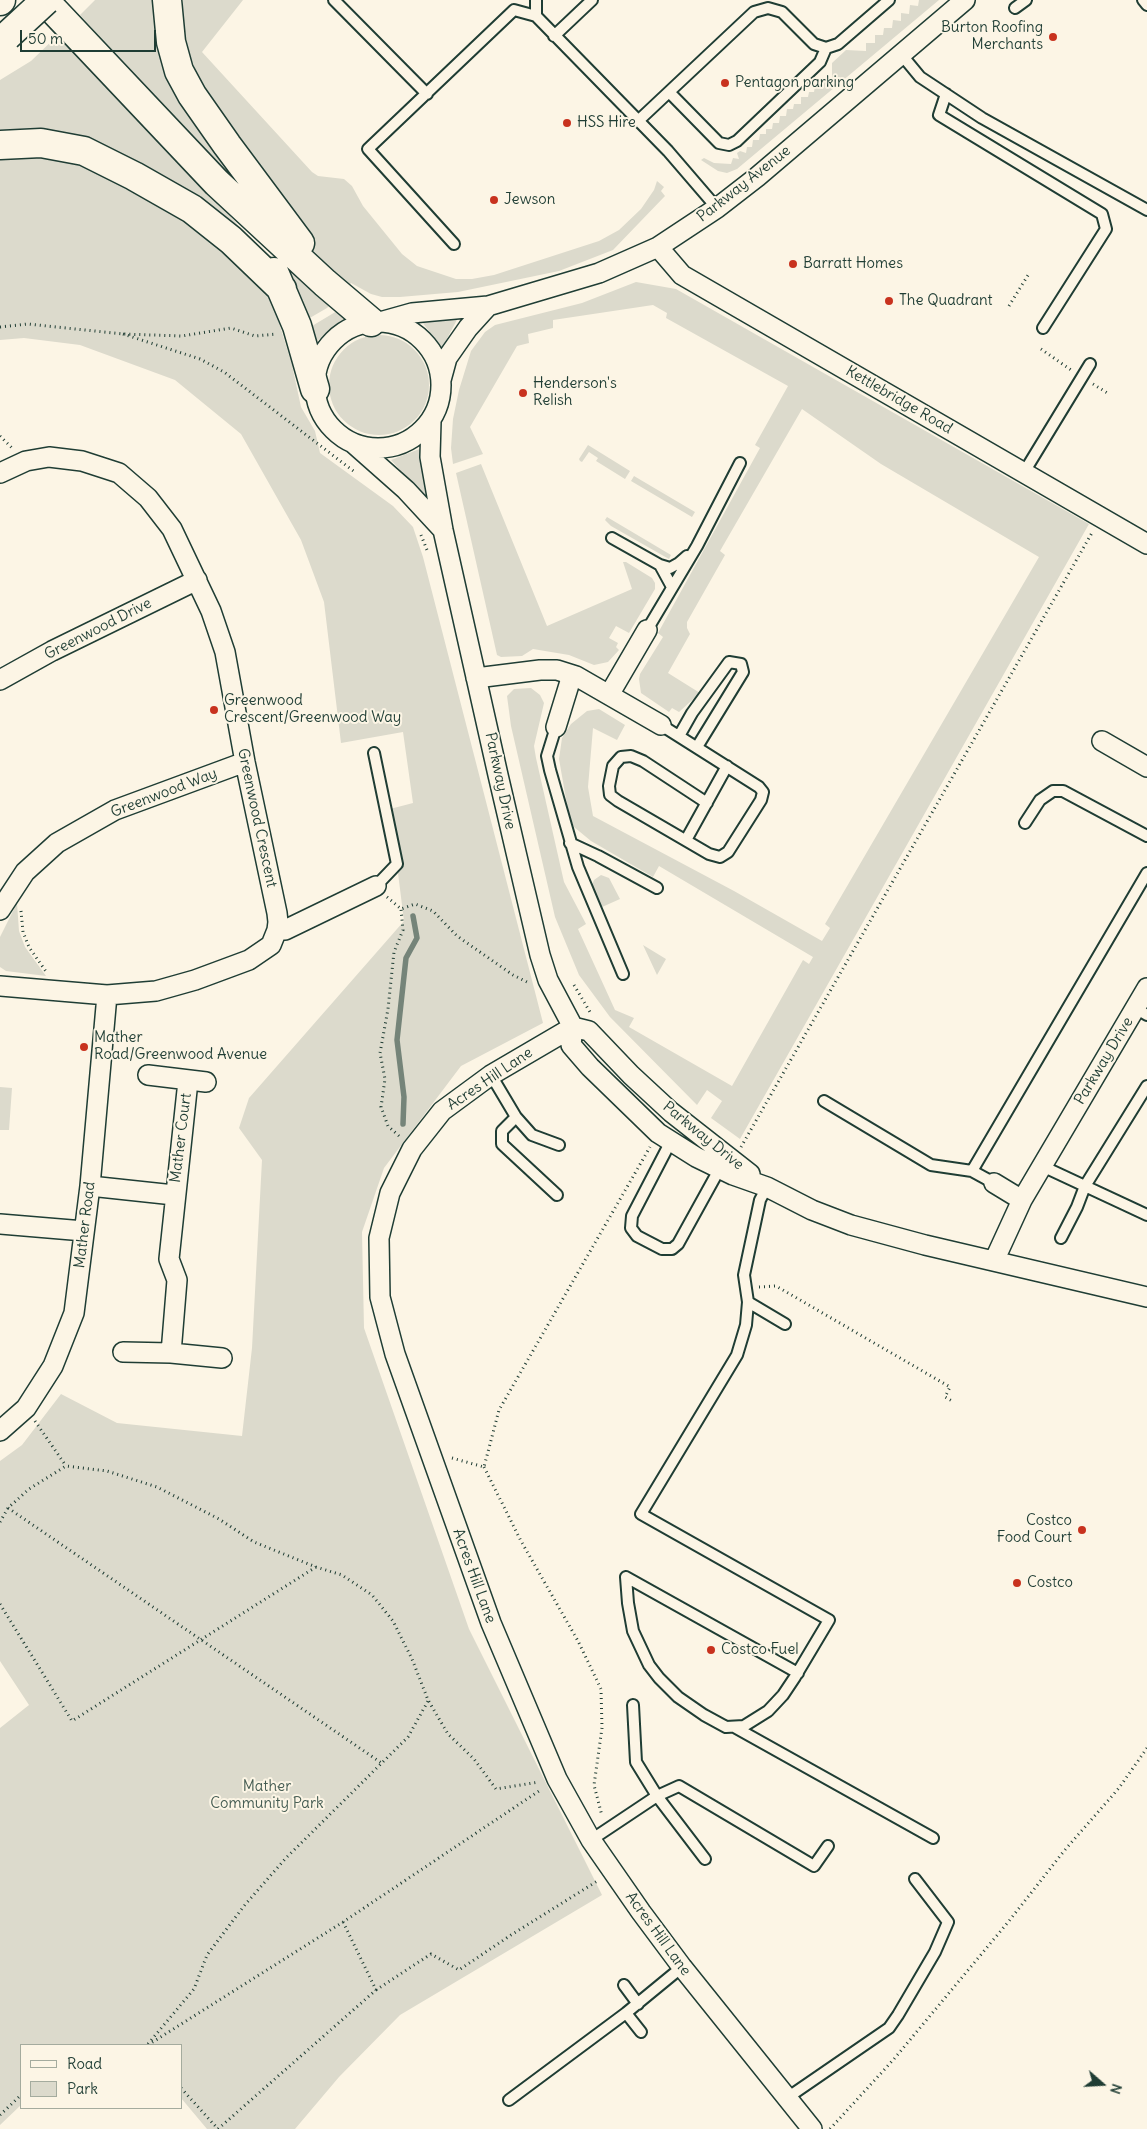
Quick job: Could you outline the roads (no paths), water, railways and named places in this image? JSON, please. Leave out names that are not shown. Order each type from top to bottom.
[{"type":"highway","points":[[4,39],[45,0],[217,183],[324,283],[375,322]]},
{"type":"highway","points":[[167,0],[171,42],[179,72],[192,95],[227,145],[319,268],[324,283]]},
{"type":"highway","points":[[0,145],[41,143],[84,151],[134,176],[192,209],[231,240],[282,289]]},
{"type":"highway","points":[[217,183],[268,256],[297,326],[315,389]]},
{"type":"street","name":"Parkway Avenue","points":[[375,322],[412,313],[488,306],[599,273],[658,247],[717,208],[757,177],[965,0]]},
{"type":"street","name":"Kettlebridge Road","points":[[658,247],[682,275],[1023,474],[1147,544]]},
{"type":"street","points":[[353,444],[372,448],[398,446],[414,438],[431,421],[439,403],[447,358],[468,328],[488,306]]},
{"type":"street","points":[[442,380],[437,362],[429,347],[412,331],[396,324],[375,322],[352,327],[338,336],[327,348],[317,368],[315,389],[317,403],[323,416],[335,432],[353,444],[406,490],[443,530]]},
{"type":"street","name":"Parkway Drive","points":[[431,421],[430,457],[443,530],[476,678],[532,926],[548,980],[573,1027],[571,1046],[590,1067],[665,1137],[696,1157],[726,1164]]},
{"type":"street","name":"Greenwood Crescent","points":[[0,473],[26,461],[49,457],[82,461],[119,473],[148,498],[172,529],[211,611],[225,652],[245,762],[277,913],[277,930]]},
{"type":"street","name":"Greenwood Drive","points":[[0,680],[52,651],[197,580]]},
{"type":"street","points":[[609,695],[648,630]]},
{"type":"street","points":[[476,678],[540,670],[557,670],[572,675],[661,725]]},
{"type":"street","points":[[556,727],[572,675]]},
{"type":"street","points":[[1102,741],[1147,767]]},
{"type":"street","name":"Greenwood Way","points":[[0,910],[25,872],[57,843],[115,810],[245,762]]},
{"type":"street","points":[[0,986],[107,995],[156,991],[195,980],[248,960],[271,945],[277,930],[284,930],[376,886]]},
{"type":"street","name":"Parkway Drive","points":[[994,1261],[1022,1200],[1042,1166],[1141,1012],[1147,988]]},
{"type":"street","name":"Mather Road","points":[[0,1432],[26,1408],[53,1366],[74,1313],[90,1186],[107,995]]},
{"type":"street","name":"Parkway Drive","points":[[573,1027],[589,1031],[631,1075],[726,1164],[812,1210],[851,1225],[1147,1297]]},
{"type":"street","name":"Acres Hill Lane","points":[[573,1027],[491,1075],[442,1112],[412,1149],[390,1193],[380,1238],[380,1297],[395,1354],[491,1622],[557,1779],[598,1835],[612,1871],[682,1967],[812,2129]]},
{"type":"street","name":"Mather Court","points":[[148,1075],[197,1082],[174,1195],[169,1259],[177,1280],[171,1353]]},
{"type":"street","points":[[994,1183],[1022,1200]]},
{"type":"street","name":"Mather Court","points":[[90,1186],[174,1195]]},
{"type":"street","points":[[0,1224],[84,1230]]},
{"type":"street","points":[[123,1352],[171,1353],[222,1358]]},
{"type":"lane","points":[[334,0],[427,94]]},
{"type":"lane","points":[[536,0],[536,16]]},
{"type":"lane","points":[[554,36],[592,0]]},
{"type":"lane","points":[[638,121],[754,12],[768,8],[782,12],[814,44],[826,48],[838,44],[889,0]]},
{"type":"lane","points":[[1015,8],[1026,0]]},
{"type":"lane","points":[[1143,0],[1147,5]]},
{"type":"lane","points":[[454,244],[368,149],[514,10],[536,16],[668,151],[717,208]]},
{"type":"lane","points":[[669,92],[719,143],[729,145],[737,141],[820,62],[826,48]]},
{"type":"lane","points":[[901,54],[920,76],[982,118],[1147,210]]},
{"type":"lane","points":[[946,94],[939,115],[1102,214],[1106,229],[1043,328]]},
{"type":"lane","points":[[1023,474],[1090,364]]},
{"type":"lane","points":[[648,630],[697,546],[740,462]]},
{"type":"lane","points":[[612,538],[660,565],[670,568],[679,563],[697,546]]},
{"type":"lane","points":[[660,565],[672,587]]},
{"type":"lane","points":[[679,736],[692,714],[729,662],[741,664],[743,672],[697,747]]},
{"type":"lane","points":[[661,725],[759,787],[763,792],[761,800],[728,852],[720,857],[686,840],[610,795],[609,786],[613,766],[620,756],[631,756],[707,802]]},
{"type":"lane","points":[[556,727],[547,756],[570,843],[578,867],[623,974]]},
{"type":"lane","points":[[374,753],[397,864],[376,886]]},
{"type":"lane","points":[[686,840],[727,766]]},
{"type":"lane","points":[[1025,823],[1040,800],[1052,791],[1063,791],[1147,836]]},
{"type":"lane","points":[[570,843],[657,888]]},
{"type":"lane","points":[[972,1171],[1147,873]]},
{"type":"lane","points":[[491,1075],[516,1117],[532,1135],[559,1145]]},
{"type":"lane","points":[[1061,1238],[1077,1207],[1085,1186],[1147,1086]]},
{"type":"lane","points":[[824,1101],[931,1165],[972,1171],[994,1183]]},
{"type":"lane","points":[[516,1117],[502,1131],[502,1144],[557,1195]]},
{"type":"lane","points":[[665,1137],[632,1216],[631,1228],[637,1236],[662,1249],[672,1250],[678,1244],[726,1164]]},
{"type":"lane","points":[[1042,1166],[1147,1215]]},
{"type":"lane","points":[[736,1728],[752,1722],[768,1711],[783,1695],[798,1673],[828,1620],[641,1514],[737,1355],[746,1325],[748,1302],[744,1275],[760,1200],[767,1187]]},
{"type":"lane","points":[[748,1302],[785,1324]]},
{"type":"lane","points":[[798,1673],[626,1577],[633,1631],[649,1665],[678,1697],[719,1724],[736,1728],[933,1838]]},
{"type":"lane","points":[[633,1705],[636,1762],[657,1796],[705,1859]]},
{"type":"lane","points":[[598,1835],[657,1796],[679,1786],[814,1866],[828,1846]]},
{"type":"lane","points":[[787,2098],[889,2028],[926,1968],[948,1922],[916,1879]]},
{"type":"lane","points":[[509,2100],[626,2014],[682,1967]]},
{"type":"lane","points":[[624,1986],[638,2004]]},
{"type":"lane","points":[[626,2014],[640,2032]]},
{"type":"waterway","points":[[403,1124],[404,1097],[397,1040],[406,958],[417,938],[413,916]]},
{"type":"place","name":"Burton Roofing Merchants","points":[[1053,37]]},
{"type":"place","name":"Pentagon parking","points":[[725,83]]},
{"type":"place","name":"HSS Hire","points":[[567,123]]},
{"type":"place","name":"Jewson","points":[[494,200]]},
{"type":"place","name":"Barratt Homes","points":[[793,264]]},
{"type":"place","name":"The Quadrant","points":[[889,301]]},
{"type":"place","name":"Henderson's Relish","points":[[523,393]]},
{"type":"place","name":"Greenwood Crescent/Greenwood Way","points":[[214,710]]},
{"type":"place","name":"Mather Road/Greenwood Avenue","points":[[84,1047]]},
{"type":"place","name":"Costco Food Court","points":[[1082,1530]]},
{"type":"place","name":"Costco","points":[[1017,1583]]},
{"type":"place","name":"Costco Fuel","points":[[711,1650]]},
{"type":"park label","name":"Mather Community Park","points":[[267,1796]]}]
